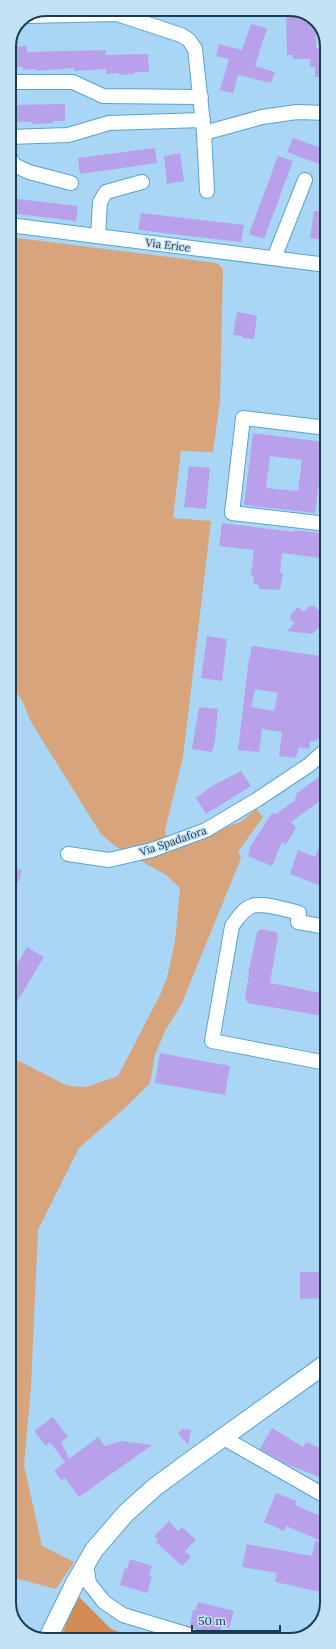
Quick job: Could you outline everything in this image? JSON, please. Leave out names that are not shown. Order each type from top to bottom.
[{"type":"main road","points":[[51,1633],[94,1550],[126,1513],[155,1487],[222,1437],[320,1368]]},
{"type":"street","points":[[123,16],[181,34],[189,40],[195,49],[201,98],[207,192]]},
{"type":"street","points":[[16,82],[72,82],[103,96],[201,98]]},
{"type":"street","points":[[16,137],[68,135],[109,123],[203,126],[297,112],[320,113]]},
{"type":"street","points":[[16,166],[29,172],[71,183]]},
{"type":"street","points":[[274,258],[305,180]]},
{"type":"street","points":[[98,236],[100,202],[106,192],[142,182]]},
{"type":"street","name":"Via Erice","points":[[16,226],[320,264]]},
{"type":"street","points":[[320,427],[243,418],[232,513],[320,523]]},
{"type":"street","name":"Via Spadafora","points":[[68,854],[109,860],[152,850],[206,830],[258,799],[309,765],[320,755]]},
{"type":"street","points":[[320,926],[298,922],[299,912],[261,904],[252,906],[240,915],[232,926],[212,1041],[320,1062]]},
{"type":"street","points":[[222,1437],[320,1494]]},
{"type":"street","points":[[86,1565],[89,1583],[104,1602],[123,1616],[182,1633]]},
{"type":"shaded area","points":[[16,238],[217,263],[223,269],[220,401],[213,452],[181,451],[173,518],[211,521],[183,757],[165,830],[168,851],[242,821],[256,809],[263,817],[238,852],[241,858],[182,1003],[165,1031],[155,1055],[150,1083],[127,1106],[79,1148],[38,1230],[31,1387],[24,1465],[42,1546],[74,1562],[56,1589],[16,1578],[16,1060],[68,1086],[86,1087],[118,1076],[160,995],[167,978],[175,941],[180,888],[166,875],[115,846],[101,834],[31,722],[16,691]]},
{"type":"shaded area","points":[[77,1595],[111,1629],[122,1633],[63,1633]]},
{"type":"building","points":[[286,16],[303,19],[316,31],[316,48],[320,48],[320,77],[315,77],[315,67],[310,67],[310,59],[293,59],[293,55],[287,55]]},
{"type":"building","points":[[251,24],[267,28],[255,66],[275,72],[271,83],[238,75],[233,93],[220,90],[229,59],[216,56],[219,44],[242,50]]},
{"type":"building","points":[[27,46],[27,52],[106,50],[106,55],[148,54],[149,72],[135,72],[134,74],[119,75],[119,73],[106,74],[106,69],[74,71],[74,68],[36,71],[35,69],[23,70],[23,67],[16,67],[16,47]]},
{"type":"building","points":[[65,104],[65,121],[33,124],[32,122],[16,122],[16,105]]},
{"type":"building","points":[[293,138],[320,148],[320,164],[287,152]]},
{"type":"building","points":[[155,148],[157,163],[80,174],[78,158]]},
{"type":"building","points":[[180,153],[184,181],[167,184],[164,156]]},
{"type":"building","points":[[278,156],[293,161],[264,239],[249,234]]},
{"type":"building","points":[[16,199],[78,206],[76,221],[16,214]]},
{"type":"building","points":[[314,211],[320,211],[320,240],[310,238]]},
{"type":"building","points":[[141,213],[244,225],[241,242],[138,230]]},
{"type":"building","points":[[237,312],[257,316],[254,339],[242,338],[242,336],[233,335]]},
{"type":"building","points":[[253,433],[320,441],[320,474],[315,513],[244,505]],"holes":[[[270,456],[302,460],[298,491],[266,488]]]},
{"type":"building","points":[[189,466],[210,468],[206,509],[184,507]]},
{"type":"building","points":[[222,523],[294,532],[295,530],[320,533],[320,558],[282,553],[280,573],[283,573],[280,590],[259,589],[259,585],[253,584],[254,576],[251,576],[254,550],[219,546]]},
{"type":"building","points":[[310,606],[314,606],[320,612],[320,630],[318,628],[312,634],[287,631],[295,623],[290,619],[291,614],[298,607],[303,612]]},
{"type":"building","points":[[207,636],[227,639],[222,681],[201,678]]},
{"type":"building","points":[[252,646],[320,656],[320,736],[316,741],[310,741],[309,749],[299,747],[296,758],[279,756],[282,732],[262,729],[259,752],[238,750],[249,658]],"holes":[[[255,689],[278,693],[274,711],[251,707]]]},
{"type":"building","points":[[199,707],[218,709],[215,740],[212,752],[192,749]]},
{"type":"building","points":[[241,771],[251,786],[206,814],[196,798],[212,786]]},
{"type":"building","points":[[320,776],[320,801],[291,822],[296,828],[286,844],[282,842],[272,866],[248,856],[250,847],[272,813],[276,814],[296,800],[294,798],[297,796],[296,794]]},
{"type":"building","points":[[320,844],[320,885],[290,874],[298,850],[315,857]]},
{"type":"building","points":[[16,869],[22,870],[18,883],[16,883]]},
{"type":"building","points":[[261,929],[276,932],[278,936],[270,983],[320,993],[320,1016],[248,1003],[245,998],[248,974],[257,932]]},
{"type":"building","points":[[27,947],[44,957],[16,1003],[16,966]]},
{"type":"building","points":[[160,1053],[230,1066],[225,1095],[155,1083]]},
{"type":"building","points":[[300,1272],[320,1272],[320,1298],[300,1299]]},
{"type":"building","points":[[53,1417],[68,1437],[61,1442],[69,1459],[98,1437],[105,1446],[121,1441],[152,1445],[79,1497],[65,1478],[61,1480],[54,1471],[65,1462],[50,1442],[46,1446],[34,1431]]},
{"type":"building","points":[[272,1428],[303,1447],[306,1442],[320,1448],[320,1475],[319,1477],[284,1463],[260,1449]]},
{"type":"building","points":[[183,1429],[191,1430],[188,1445],[178,1433]]},
{"type":"building","points":[[276,1493],[296,1501],[295,1505],[320,1516],[320,1537],[319,1540],[286,1526],[284,1531],[264,1522]]},
{"type":"building","points":[[169,1521],[178,1531],[182,1527],[196,1540],[185,1551],[191,1557],[182,1566],[156,1542],[158,1540],[154,1536]]},
{"type":"building","points":[[315,1541],[320,1542],[320,1592],[275,1582],[277,1573],[242,1567],[247,1544],[312,1556]]},
{"type":"building","points":[[130,1559],[152,1566],[149,1576],[152,1577],[147,1593],[120,1585],[125,1568],[127,1569]]},
{"type":"building","points":[[198,1602],[234,1611],[229,1628],[222,1626],[219,1633],[210,1633],[190,1626],[193,1610],[196,1610]]}]
